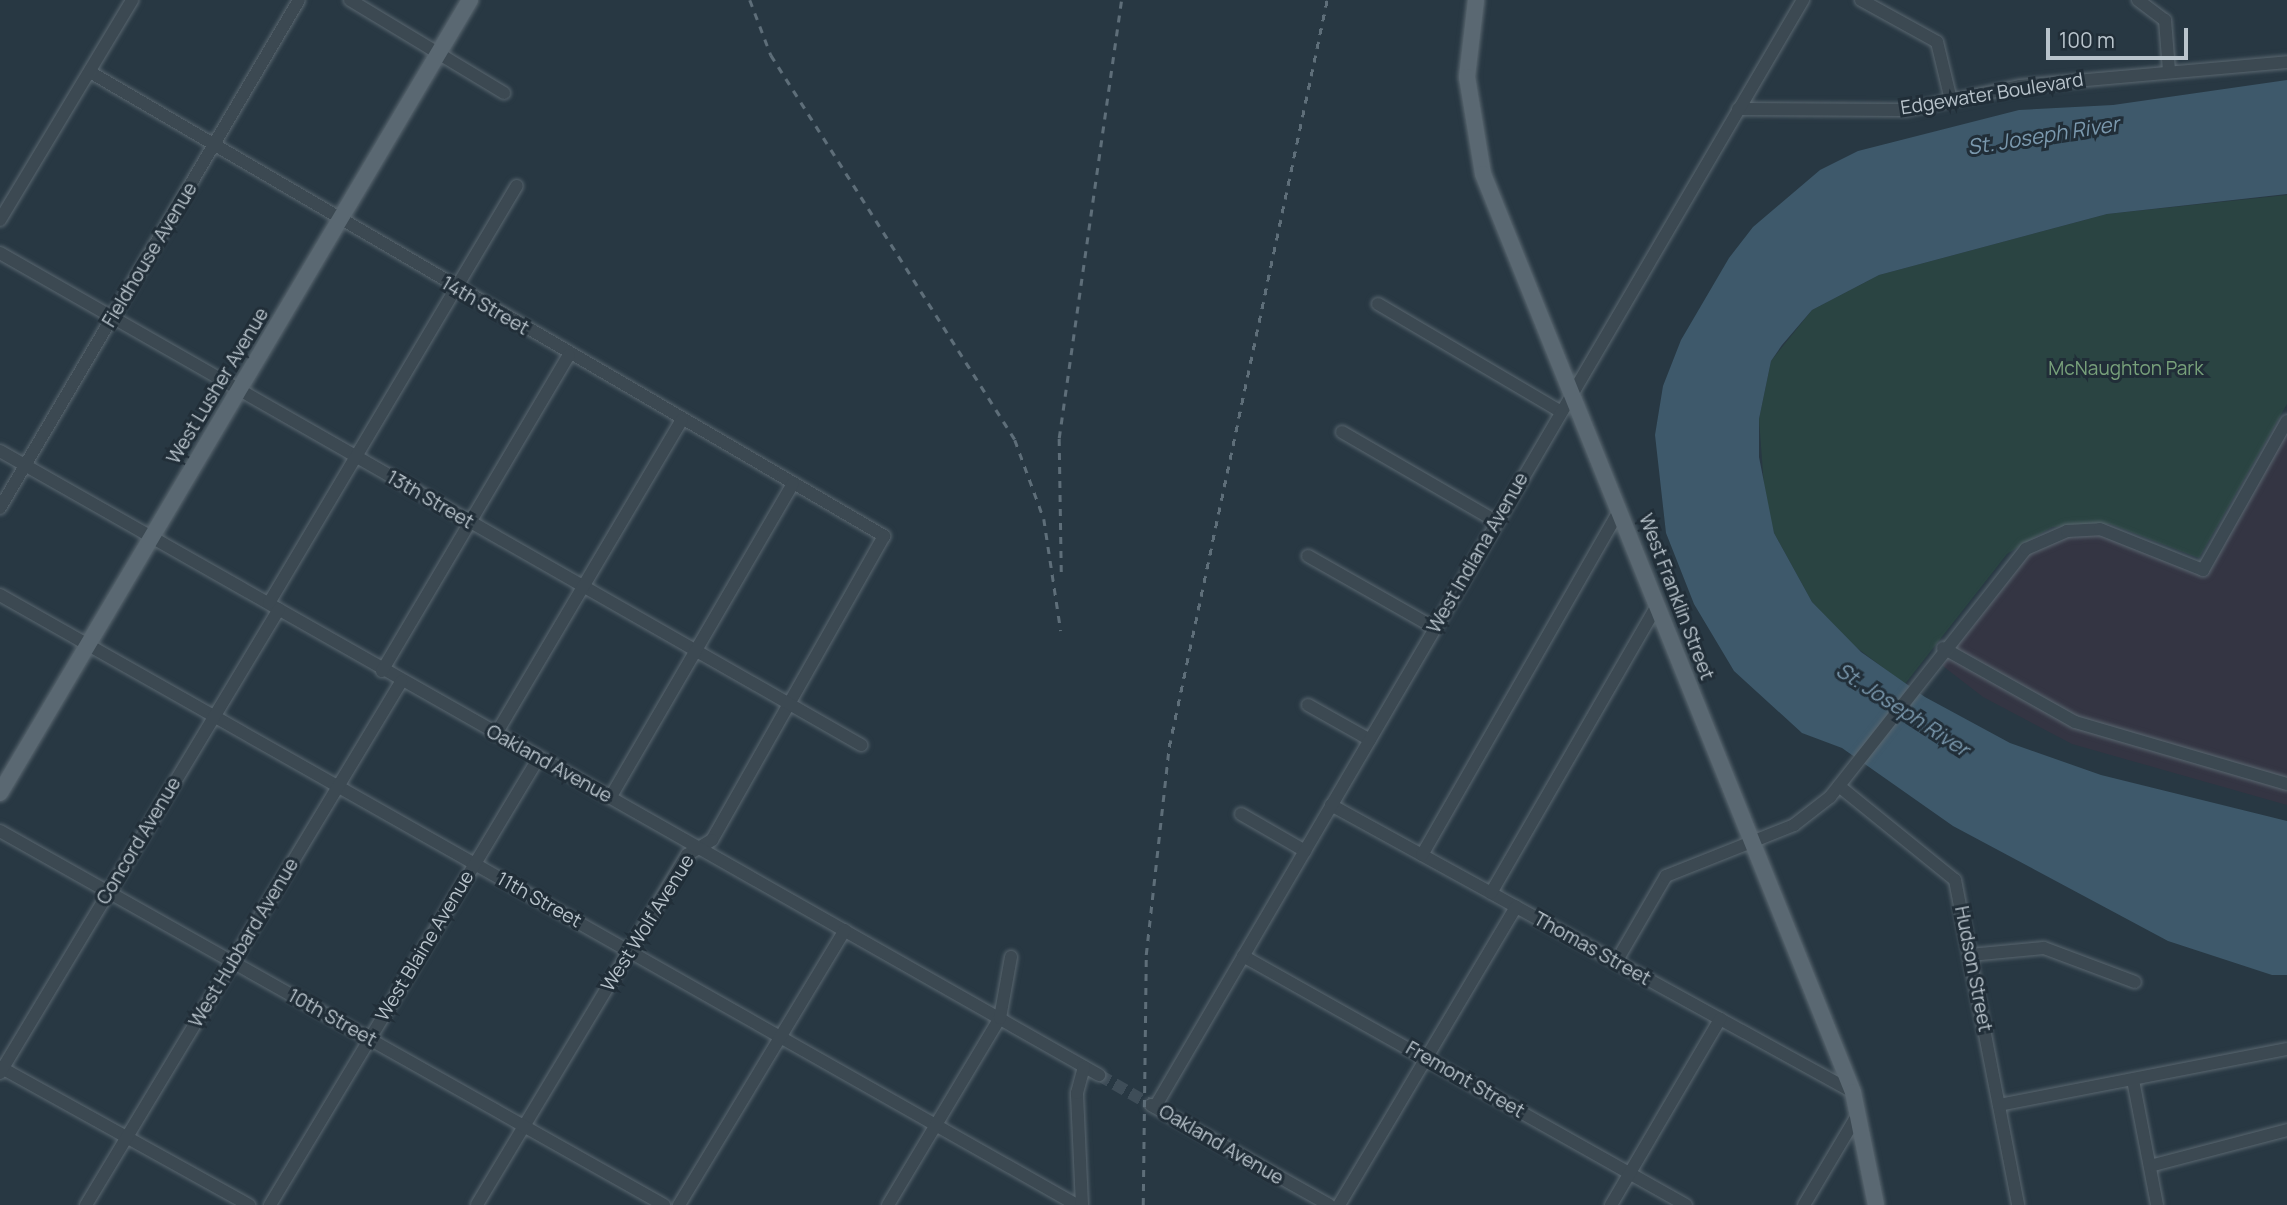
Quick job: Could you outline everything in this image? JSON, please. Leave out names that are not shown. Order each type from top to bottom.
[{"type":"main road","name":"West Lusher Avenue","points":[[0,793],[470,0]]},
{"type":"main road","name":"West Franklin Street","points":[[1476,0],[1467,77],[1475,141],[1571,394],[1853,1092],[1876,1205]]},
{"type":"street","points":[[0,220],[132,0]]},
{"type":"street","name":"Fieldhouse Avenue","points":[[0,508],[299,0]]},
{"type":"street","points":[[350,0],[504,93]]},
{"type":"street","name":"West Indiana Avenue","points":[[1153,1106],[1803,0]]},
{"type":"street","points":[[1861,0],[1937,42],[1951,100]]},
{"type":"street","points":[[2138,0],[2165,20],[2169,71]]},
{"type":"street","name":"Edgewater Boulevard","points":[[1738,109],[1906,110],[1951,100],[2169,71],[2287,62]]},
{"type":"street","name":"14th Street","points":[[90,72],[216,145],[340,222],[884,536]]},
{"type":"street","name":"Concord Avenue","points":[[1,1070],[214,718],[355,458],[517,186]]},
{"type":"street","name":"13th Street","points":[[0,253],[239,392],[861,745]]},
{"type":"street","points":[[1378,304],[1561,412]]},
{"type":"street","points":[[382,671],[569,355]]},
{"type":"street","points":[[496,734],[682,420]]},
{"type":"street","points":[[1616,962],[1666,876],[1806,818],[1843,781],[1943,648],[2017,556],[2059,533],[2118,533],[2203,570],[2287,421]]},
{"type":"street","points":[[1342,432],[1497,522]]},
{"type":"street","name":"Oakland Avenue","points":[[0,451],[274,606],[401,682],[1099,1075]]},
{"type":"street","points":[[610,798],[699,652],[793,484]]},
{"type":"street","points":[[1422,855],[1619,511]]},
{"type":"street","name":"West Wolf Avenue","points":[[477,1205],[687,855],[712,840],[884,536]]},
{"type":"street","points":[[1308,556],[1435,628]]},
{"type":"street","name":"11th Street","points":[[0,595],[88,648],[631,950],[780,1038],[1080,1205]]},
{"type":"street","points":[[1491,893],[1656,607]]},
{"type":"street","points":[[1943,648],[2075,722],[2287,784]]},
{"type":"street","name":"West Hubbard Avenue","points":[[86,1205],[401,682]]},
{"type":"street","points":[[1308,705],[1370,740]]},
{"type":"street","name":"West Blaine Avenue","points":[[270,1205],[538,759]]},
{"type":"street","name":"Hudson Street","points":[[1843,781],[1950,869],[1970,955],[2018,1205]]},
{"type":"street","name":"Thomas Street","points":[[1331,805],[1853,1092]]},
{"type":"street","points":[[1241,814],[1305,850]]},
{"type":"street","name":"10th Street","points":[[0,831],[664,1205]]},
{"type":"street","points":[[1339,1205],[1516,907]]},
{"type":"street","points":[[679,1205],[845,930]]},
{"type":"street","points":[[1970,955],[2044,948],[2135,982]]},
{"type":"street","name":"Fremont Street","points":[[1243,956],[1686,1205]]},
{"type":"street","points":[[888,1205],[1000,1018],[1010,957]]},
{"type":"street","points":[[1611,1205],[1720,1019]]},
{"type":"street","points":[[1999,1105],[2287,1049]]},
{"type":"street","points":[[1080,1205],[1077,1093],[1084,1067]]},
{"type":"street","points":[[1,1070],[249,1205]]},
{"type":"street","points":[[2133,1080],[2157,1205]]},
{"type":"street","name":"Oakland Avenue","points":[[1153,1106],[1329,1205]]},
{"type":"street","points":[[1804,1205],[1858,1114]]},
{"type":"street","points":[[2150,1166],[2287,1130]]},
{"type":"shaded area","points":[[2287,423],[2287,805],[2072,744],[1983,697],[1935,660],[2018,557],[2086,529],[2203,571]]},
{"type":"green space","name":"McNaughton Park","points":[[2287,195],[2287,404],[2199,558],[2110,524],[2052,527],[2007,554],[1905,684],[1849,642],[1812,602],[1774,533],[1765,500],[1759,419],[1771,361],[1812,310],[1879,275],[2107,214]]},
{"type":"water","name":"St. Joseph River","points":[[2287,80],[2287,194],[2107,214],[1879,275],[1812,310],[1782,345],[1771,361],[1759,419],[1759,457],[1774,533],[1812,602],[1861,652],[1925,697],[2010,743],[2101,775],[2287,821],[2287,975],[2272,975],[2168,941],[1953,826],[1842,748],[1802,733],[1734,671],[1694,604],[1666,533],[1655,435],[1663,386],[1681,340],[1729,258],[1753,227],[1820,170],[1858,151],[2019,110],[2113,105]]},
{"type":"tunnel","points":[[1099,1075],[1151,1105]]},
{"type":"railway","points":[[750,0],[771,55],[1015,440],[1044,519],[1061,631]]},
{"type":"railway","points":[[1061,572],[1059,438],[1121,0]]},
{"type":"railway","points":[[1143,1205],[1146,955],[1169,747],[1327,0]]}]
